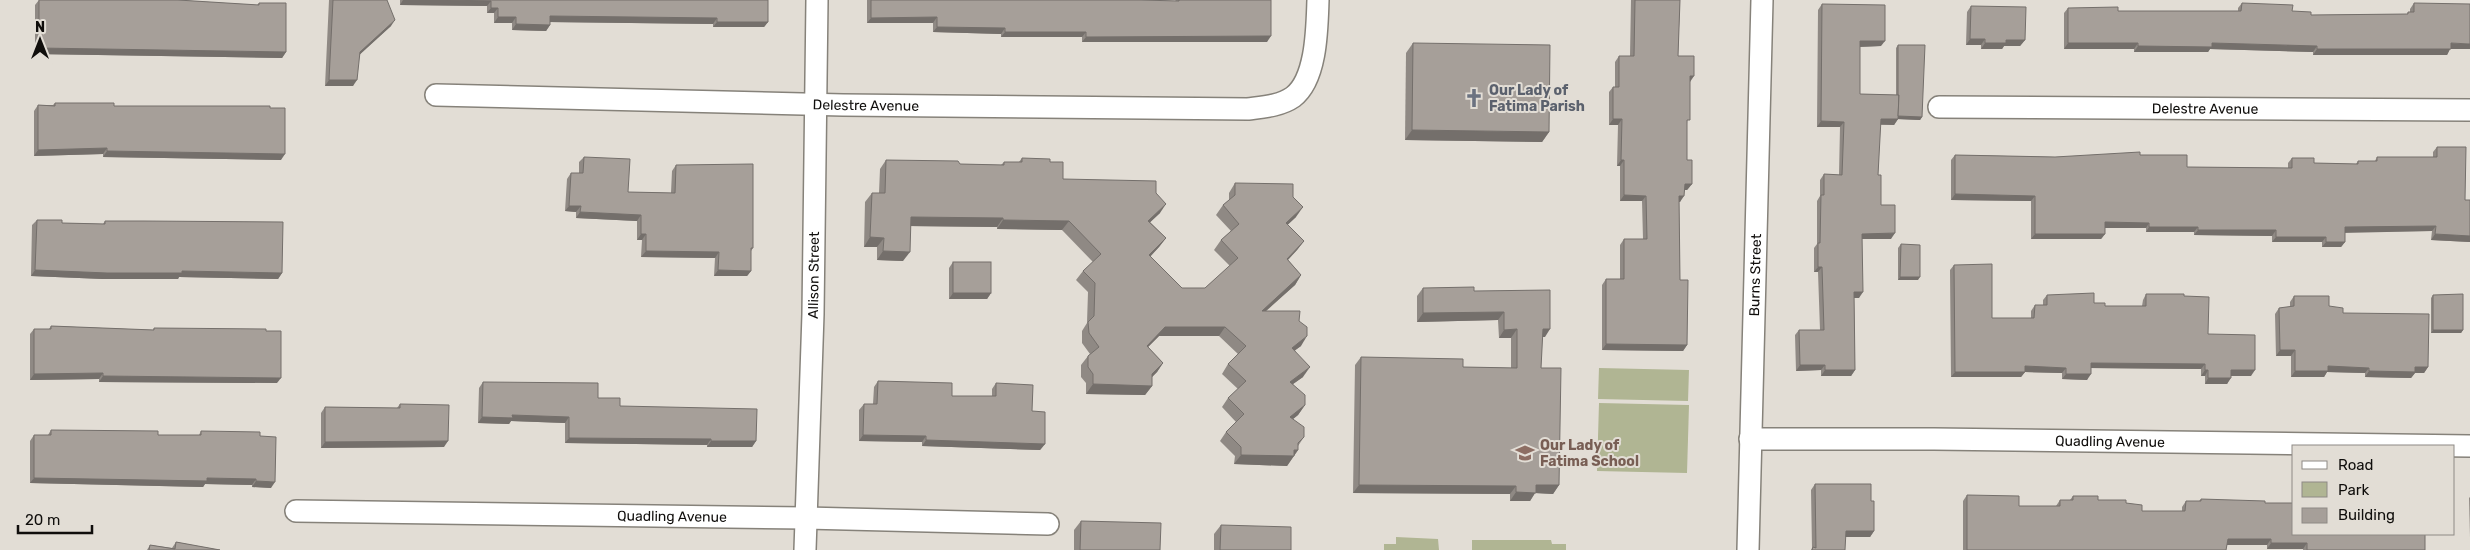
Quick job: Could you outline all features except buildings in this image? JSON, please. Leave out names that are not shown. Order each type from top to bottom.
[{"type":"street","name":"Allison Street","points":[[805,550],[817,0]]},
{"type":"street","name":"Delestre Avenue","points":[[436,95],[816,104],[1248,109],[1272,106],[1293,97],[1301,88],[1314,54],[1318,0]]},
{"type":"street","name":"Burns Street","points":[[1748,550],[1762,0]]},
{"type":"street","name":"Delestre Avenue","points":[[1939,107],[2470,110]]},
{"type":"street","name":"Quadling Avenue","points":[[1750,439],[1934,439],[2393,445]]},
{"type":"street","name":"Quadling Avenue","points":[[2455,446],[2470,446]]},
{"type":"street","name":"Quadling Avenue","points":[[296,511],[806,518],[1048,524]]},
{"type":"green space","points":[[1599,368],[1689,370],[1688,401],[1598,399]]},
{"type":"green space","points":[[1599,403],[1689,405],[1687,473],[1597,471]]},
{"type":"green space","points":[[1396,537],[1438,539],[1439,550],[1384,550],[1384,544],[1396,544]]},
{"type":"green space","points":[[1472,540],[1551,540],[1552,544],[1566,544],[1566,550],[1472,550]]},
{"type":"place","name":"Our Lady of Fatima Parish","points":[[1474,98]]},
{"type":"place","name":"Our Lady of Fatima School","points":[[1525,453]]}]
